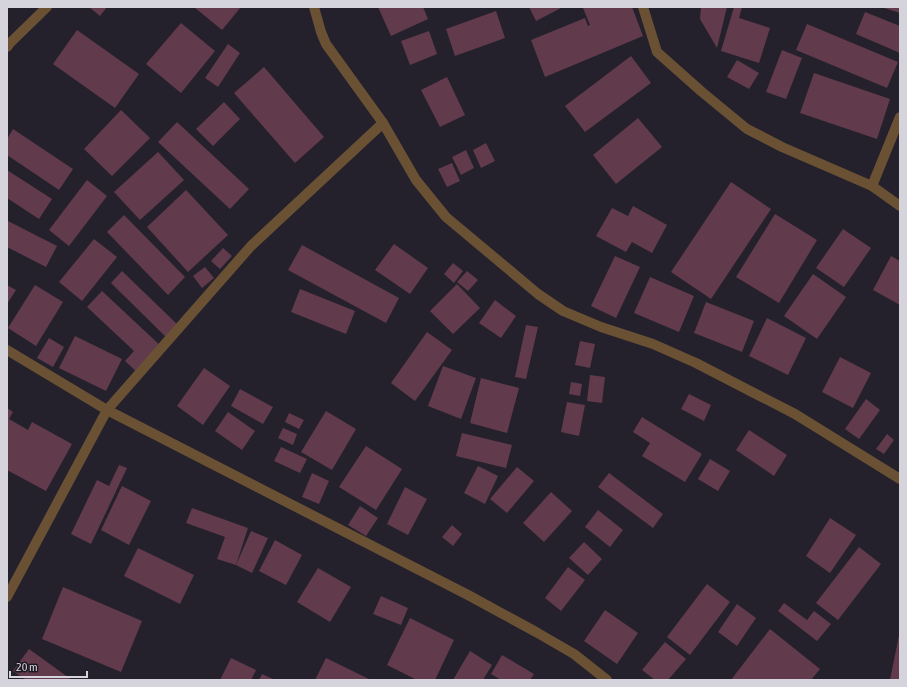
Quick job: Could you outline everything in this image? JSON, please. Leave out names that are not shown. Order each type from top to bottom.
[{"type":"street","points":[[8,44],[47,7]]},
{"type":"street","points":[[314,7],[326,44],[383,123],[416,180],[446,217],[538,294],[563,311],[601,327],[653,344],[696,363],[795,414],[900,479]]},
{"type":"street","points":[[643,7],[657,52],[747,129],[782,147],[872,186],[900,206]]},
{"type":"street","points":[[872,186],[900,117]]},
{"type":"street","points":[[7,597],[107,410],[251,246],[383,123]]},
{"type":"street","points":[[7,350],[107,410],[468,595],[536,632],[574,654],[607,680]]},
{"type":"building","points":[[89,7],[107,7],[100,16]]},
{"type":"building","points":[[194,7],[241,7],[222,30]]},
{"type":"building","points":[[378,7],[423,7],[428,19],[391,36]]},
{"type":"building","points":[[529,7],[563,7],[536,21]]},
{"type":"building","points":[[632,7],[643,36],[545,77],[531,40],[585,18],[588,26],[590,25],[583,8]]},
{"type":"building","points":[[701,7],[727,7],[717,48],[700,19]]},
{"type":"building","points":[[734,7],[742,7],[739,18],[770,28],[759,63],[721,51]]},
{"type":"building","points":[[881,7],[900,7],[900,13]]},
{"type":"building","points":[[496,11],[505,38],[455,56],[446,29]]},
{"type":"building","points":[[865,12],[900,26],[900,53],[856,34]]},
{"type":"building","points":[[181,23],[215,51],[181,93],[146,64]]},
{"type":"building","points":[[807,24],[898,62],[887,88],[796,50]]},
{"type":"building","points":[[77,30],[139,74],[115,108],[53,64]]},
{"type":"building","points":[[429,31],[437,54],[410,65],[401,41]]},
{"type":"building","points":[[228,44],[240,53],[218,87],[205,78]]},
{"type":"building","points":[[782,50],[802,58],[786,99],[766,92]]},
{"type":"building","points":[[631,56],[651,83],[585,132],[565,106]]},
{"type":"building","points":[[737,60],[759,73],[749,89],[727,77]]},
{"type":"building","points":[[264,67],[324,137],[295,163],[234,93]]},
{"type":"building","points":[[814,73],[890,99],[877,139],[800,113]]},
{"type":"building","points":[[447,77],[465,115],[440,127],[421,90]]},
{"type":"building","points":[[224,102],[240,119],[213,146],[196,129]]},
{"type":"building","points":[[121,110],[150,138],[112,176],[84,149]]},
{"type":"building","points":[[638,118],[662,147],[616,184],[593,155]]},
{"type":"building","points":[[177,122],[249,189],[230,209],[158,142]]},
{"type":"building","points":[[13,129],[73,169],[59,190],[7,155],[7,139]]},
{"type":"building","points":[[486,143],[495,161],[481,168],[473,150]]},
{"type":"building","points":[[466,150],[474,168],[461,175],[452,157]]},
{"type":"building","points":[[158,152],[184,180],[140,220],[114,192]]},
{"type":"building","points":[[452,163],[460,181],[447,187],[438,169]]},
{"type":"building","points":[[7,170],[52,199],[39,219],[7,198]]},
{"type":"building","points":[[87,180],[107,196],[69,246],[49,230]]},
{"type":"building","points":[[731,182],[771,209],[711,299],[671,272]]},
{"type":"building","points":[[186,190],[228,235],[188,272],[147,227]]},
{"type":"building","points":[[633,206],[667,225],[652,253],[632,242],[626,252],[596,236],[612,208],[628,216]]},
{"type":"building","points":[[775,214],[817,240],[779,303],[736,277]]},
{"type":"building","points":[[124,215],[185,277],[168,295],[107,232]]},
{"type":"building","points":[[8,221],[57,246],[46,267],[7,247]]},
{"type":"building","points":[[843,229],[871,248],[844,287],[816,268]]},
{"type":"building","points":[[94,239],[117,257],[82,301],[59,282]]},
{"type":"building","points":[[394,244],[428,268],[410,294],[375,270]]},
{"type":"building","points":[[302,245],[399,298],[386,323],[288,270]]},
{"type":"building","points":[[223,248],[232,256],[220,269],[211,261]]},
{"type":"building","points":[[615,256],[640,267],[616,318],[591,306]]},
{"type":"building","points":[[891,256],[900,261],[900,305],[873,290]]},
{"type":"building","points":[[453,263],[463,271],[454,283],[444,274]]},
{"type":"building","points":[[205,267],[214,278],[202,288],[193,276]]},
{"type":"building","points":[[122,271],[179,326],[167,338],[111,283]]},
{"type":"building","points":[[467,271],[478,280],[468,291],[457,282]]},
{"type":"building","points":[[813,274],[846,297],[817,339],[784,316]]},
{"type":"building","points":[[650,277],[694,296],[679,332],[634,313]]},
{"type":"building","points":[[457,284],[480,308],[453,334],[430,311]]},
{"type":"building","points":[[7,285],[16,290],[7,304]]},
{"type":"building","points":[[35,285],[63,302],[36,346],[8,328]]},
{"type":"building","points":[[300,289],[355,311],[346,334],[291,312]]},
{"type":"building","points":[[102,291],[164,349],[140,375],[125,361],[134,351],[87,307]]},
{"type":"building","points":[[495,300],[516,316],[501,338],[479,323]]},
{"type":"building","points":[[706,302],[754,321],[742,352],[694,333]]},
{"type":"building","points":[[767,318],[806,338],[788,375],[749,356]]},
{"type":"building","points":[[526,325],[538,327],[526,379],[515,377]]},
{"type":"building","points":[[427,332],[452,350],[415,401],[391,383]]},
{"type":"building","points":[[75,336],[122,359],[106,391],[59,368]]},
{"type":"building","points":[[49,338],[64,347],[53,367],[37,358]]},
{"type":"building","points":[[580,341],[595,344],[590,368],[575,365]]},
{"type":"building","points":[[840,357],[871,373],[853,408],[822,392]]},
{"type":"building","points":[[443,366],[476,378],[461,419],[428,406]]},
{"type":"building","points":[[204,368],[230,386],[203,425],[177,406]]},
{"type":"building","points":[[590,375],[605,377],[602,403],[587,401]]},
{"type":"building","points":[[481,378],[519,388],[507,433],[470,423]]},
{"type":"building","points":[[571,382],[582,384],[580,396],[569,394]]},
{"type":"building","points":[[240,389],[273,407],[263,424],[231,406]]},
{"type":"building","points":[[689,394],[711,405],[704,421],[681,409]]},
{"type":"building","points":[[866,399],[880,410],[859,439],[845,429]]},
{"type":"building","points":[[567,402],[585,405],[579,436],[561,432]]},
{"type":"building","points":[[7,408],[13,412],[9,419],[28,430],[32,422],[72,444],[46,491],[7,470]]},
{"type":"building","points":[[326,411],[356,429],[332,470],[301,452]]},
{"type":"building","points":[[228,412],[255,431],[242,450],[215,431]]},
{"type":"building","points":[[289,413],[304,420],[299,429],[285,422]]},
{"type":"building","points":[[642,417],[702,454],[685,482],[642,456],[650,443],[633,432]]},
{"type":"building","points":[[283,428],[297,434],[293,445],[278,438]]},
{"type":"building","points":[[749,430],[787,455],[774,476],[736,450]]},
{"type":"building","points":[[462,433],[512,445],[506,468],[456,456]]},
{"type":"building","points":[[887,434],[894,440],[884,454],[876,449]]},
{"type":"building","points":[[366,446],[402,469],[376,510],[339,487]]},
{"type":"building","points":[[281,447],[307,459],[300,473],[274,461]]},
{"type":"building","points":[[710,459],[730,471],[718,491],[698,479]]},
{"type":"building","points":[[119,465],[127,468],[91,544],[71,534],[97,480],[109,486]]},
{"type":"building","points":[[478,466],[498,476],[485,504],[464,493]]},
{"type":"building","points":[[517,467],[534,481],[507,513],[490,499]]},
{"type":"building","points":[[312,473],[329,481],[319,504],[302,497]]},
{"type":"building","points":[[609,473],[663,514],[653,528],[598,487]]},
{"type":"building","points":[[122,486],[151,501],[129,545],[101,530]]},
{"type":"building","points":[[405,487],[427,499],[408,535],[387,524]]},
{"type":"building","points":[[551,492],[572,511],[544,542],[523,523]]},
{"type":"building","points":[[360,506],[378,518],[366,536],[348,525]]},
{"type":"building","points":[[192,508],[248,528],[236,565],[217,559],[225,537],[186,523]]},
{"type":"building","points":[[598,510],[623,530],[610,547],[585,527]]},
{"type":"building","points":[[830,518],[856,535],[830,573],[806,556]]},
{"type":"building","points":[[452,525],[462,534],[453,546],[442,537]]},
{"type":"building","points":[[251,531],[268,538],[252,573],[236,565]]},
{"type":"building","points":[[275,540],[302,555],[286,585],[259,571]]},
{"type":"building","points":[[584,542],[602,559],[588,575],[569,558]]},
{"type":"building","points":[[859,547],[881,564],[838,620],[816,603]]},
{"type":"building","points":[[138,548],[194,575],[180,604],[124,576]]},
{"type":"building","points":[[568,567],[585,580],[561,611],[545,598]]},
{"type":"building","points":[[318,568],[351,587],[330,622],[297,602]]},
{"type":"building","points":[[707,584],[730,602],[690,655],[667,637]]},
{"type":"building","points":[[63,587],[142,621],[121,672],[42,639]]},
{"type":"building","points":[[381,596],[408,608],[401,625],[373,614]]},
{"type":"building","points":[[784,603],[807,620],[814,611],[831,624],[817,641],[778,611]]},
{"type":"building","points":[[737,604],[756,618],[737,646],[718,632]]},
{"type":"building","points":[[605,610],[638,633],[617,664],[584,641]]},
{"type":"building","points":[[410,618],[454,640],[435,680],[417,680],[387,665]]},
{"type":"building","points":[[770,629],[820,669],[811,680],[731,680]]},
{"type":"building","points":[[899,635],[900,680],[890,680]]},
{"type":"building","points":[[665,642],[686,659],[668,680],[655,680],[642,670]]},
{"type":"building","points":[[29,649],[72,680],[26,680],[13,671]]},
{"type":"building","points":[[470,651],[492,665],[483,680],[453,680]]},
{"type":"building","points":[[502,655],[534,674],[530,680],[501,680],[491,674]]},
{"type":"building","points":[[231,658],[256,670],[251,680],[220,680]]},
{"type":"building","points":[[326,658],[371,680],[315,680]]},
{"type":"building","points":[[262,674],[275,680],[259,680]]}]
